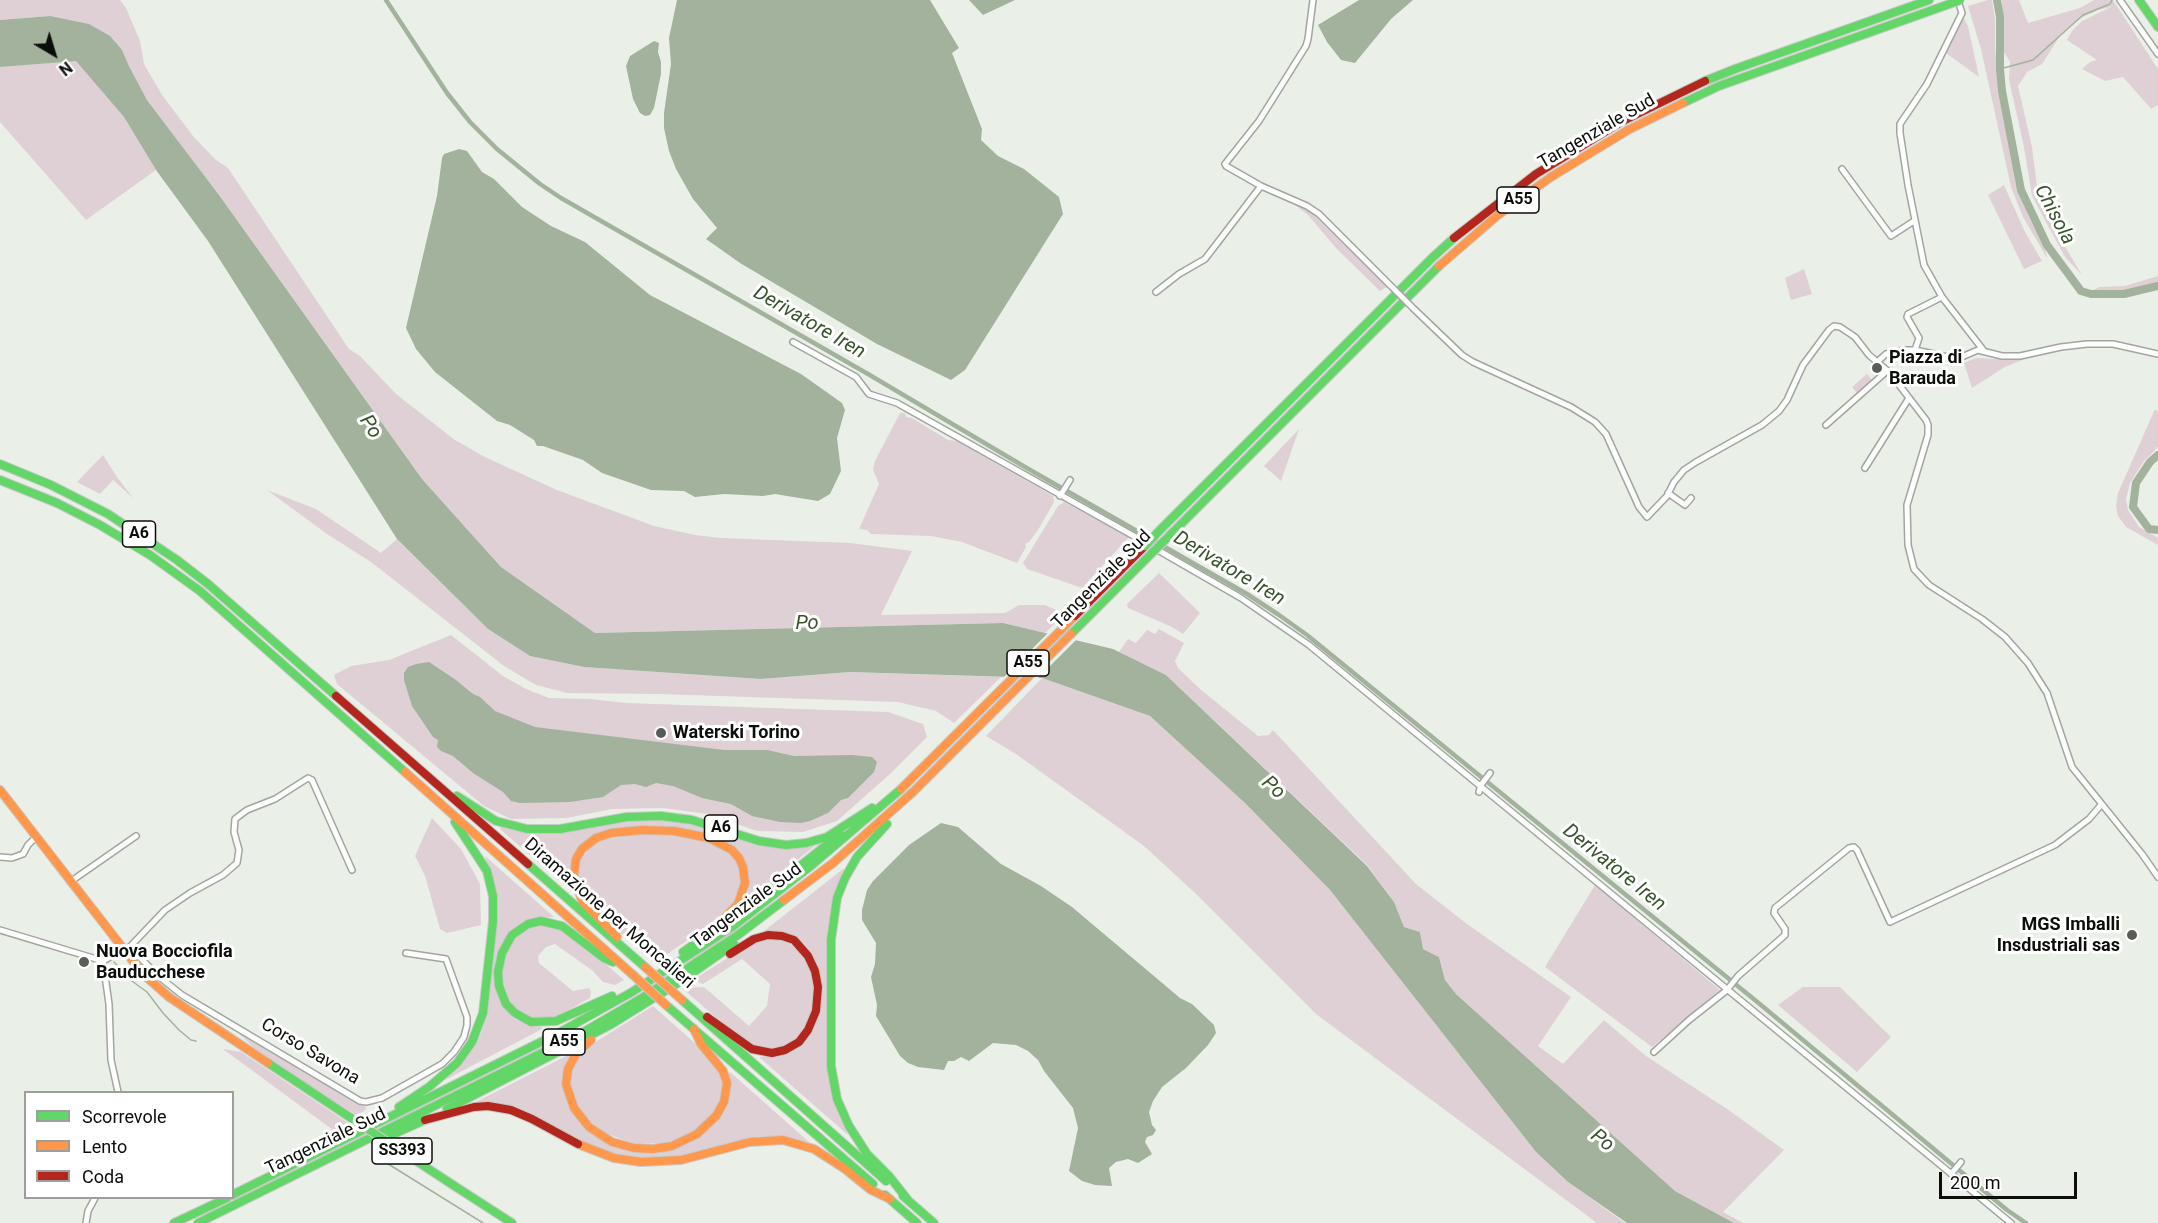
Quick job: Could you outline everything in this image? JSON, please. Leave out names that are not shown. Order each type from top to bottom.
[{"type":"main road","name":"Tangenziale Sud","points":[[234,1194],[555,1035],[632,992],[749,914],[836,846],[954,738],[1432,258],[1478,218],[1536,174],[1621,122],[1680,92],[1735,69],[1929,0]]},
{"type":"main road","points":[[2139,0],[2158,27]]},
{"type":"main road","name":"Tangenziale Sud","points":[[198,1223],[529,1060],[612,1016],[684,971],[765,915],[840,857],[926,779],[1447,258],[1498,215],[1551,177],[1636,126],[1719,86],[1958,1]]},
{"type":"main road","name":"Diramazione per Moncalieri","points":[[0,464],[51,485],[108,514],[192,572],[627,951],[934,1223]]},
{"type":"main road","name":"Diramazione per Moncalieri","points":[[0,480],[57,503],[130,542],[200,591],[666,1005],[916,1223]]},
{"type":"main road","name":"A6","points":[[410,762],[441,782],[467,804],[489,818],[510,826],[534,830],[560,829],[627,817],[661,816],[692,820],[759,841],[786,845],[806,843],[827,837],[872,808],[917,774]]},
{"type":"main road","points":[[908,1200],[858,1141],[837,1099],[831,1066],[831,940],[837,898],[850,867],[865,846],[903,808],[926,779]]},
{"type":"main road","name":"Corso Savona","points":[[0,790],[70,882],[127,950],[143,974],[169,997],[512,1223]]},
{"type":"main road","points":[[697,943],[793,872],[872,808]]},
{"type":"main road","points":[[369,1127],[386,1114],[406,1104],[457,1063],[472,1042],[481,1020],[492,921],[492,896],[487,872],[479,856],[449,813]]},
{"type":"main road","points":[[627,951],[614,933],[582,901],[574,876],[576,859],[585,846],[603,835],[626,831],[657,829],[699,836],[724,844],[739,858],[745,878],[741,898],[729,914],[697,943]]},
{"type":"main road","points":[[351,1149],[377,1142],[425,1120],[610,1025],[704,967],[733,945],[765,915]]},
{"type":"main road","points":[[612,996],[556,1021],[525,1020],[503,999],[498,978],[500,959],[505,946],[517,931],[528,924],[541,921],[562,926],[604,958],[620,964]]},
{"type":"main road","points":[[694,1011],[715,1021],[748,1047],[766,1053],[785,1050],[799,1042],[808,1030],[816,1011],[818,987],[815,971],[804,950],[789,938],[776,935],[761,936],[704,967]]},
{"type":"main road","name":"A55","points":[[555,1035],[580,1016],[697,943]]},
{"type":"main road","points":[[610,1025],[582,1047],[573,1058],[566,1076],[567,1093],[577,1113],[596,1132],[623,1146],[644,1149],[672,1146],[698,1134],[716,1116],[724,1102],[727,1083],[723,1071],[701,1044],[694,1029]]},
{"type":"main road","points":[[425,1120],[474,1107],[488,1106],[511,1110],[585,1148],[614,1158],[641,1162],[681,1160],[750,1142],[783,1140],[814,1149],[845,1169],[871,1190],[890,1199]]},
{"type":"main road","points":[[174,1223],[223,1199]]},
{"type":"street","points":[[1313,0],[1306,46],[1259,121],[1225,164],[1226,166],[1319,214],[1462,355],[1571,407],[1595,422],[1606,434],[1639,507],[1647,517],[1668,493],[1674,482],[1696,462],[1762,425],[1779,411],[1811,352],[1834,326],[1840,327],[1854,337],[1887,371],[1928,425],[1928,435],[1907,505],[1908,544],[1914,569],[1929,585],[1982,619],[2005,637],[2028,663],[2047,693],[2072,767],[2158,877]]},
{"type":"street","points":[[2120,0],[2158,54]]},
{"type":"street","points":[[1958,1],[1962,13],[1927,84],[1900,124],[1914,221],[1924,265],[1942,297],[1984,351]]},
{"type":"street","points":[[1842,169],[1891,236],[1914,221]]},
{"type":"street","points":[[1156,292],[1179,274],[1205,259],[1261,186]]},
{"type":"street","points":[[1916,350],[1919,338],[1907,317],[1908,314],[1942,297]]},
{"type":"street","points":[[793,342],[856,377],[869,394],[897,403],[1241,598],[1289,630],[1403,721],[1480,788],[1727,990],[1755,1010],[2011,1223]]},
{"type":"street","points":[[1877,362],[1891,352],[1916,350],[1951,360],[1978,350],[2002,356],[2019,356],[2061,347],[2113,344],[2158,354]]},
{"type":"street","points":[[1826,424],[1887,371]]},
{"type":"street","points":[[1865,468],[1909,398]]},
{"type":"street","points":[[1060,496],[1070,480]]},
{"type":"street","points":[[1668,493],[1685,505],[1691,498]]},
{"type":"street","points":[[1480,788],[1490,773]]},
{"type":"street","points":[[104,966],[117,952],[127,950],[165,910],[223,875],[237,863],[239,850],[234,825],[235,819],[240,814],[275,799],[308,777],[312,780],[352,870]]},
{"type":"street","points":[[1654,1052],[1727,990],[1738,976],[1785,935],[1785,929],[1774,913],[1775,908],[1849,848],[1854,847],[1857,850],[1890,922],[2055,845],[2089,819],[2101,805]]},
{"type":"street","points":[[70,882],[136,836]]},
{"type":"street","points":[[0,857],[12,858],[22,854],[36,837]]},
{"type":"street","points":[[0,930],[104,966]]},
{"type":"street","name":"Corso Savona","points":[[127,950],[182,995],[360,1101],[366,1102],[382,1098],[442,1064],[464,1037],[467,1017],[446,959],[406,953]]},
{"type":"street","points":[[104,966],[109,1004],[111,1060],[118,1091]]},
{"type":"street","points":[[1952,1174],[1961,1162]]},
{"type":"street","points":[[86,1223],[93,1199]]},
{"type":"shaded area","points":[[0,0],[120,0],[126,8],[140,41],[144,64],[162,95],[193,136],[216,160],[228,168],[349,349],[360,356],[396,394],[455,440],[485,457],[557,490],[654,526],[721,538],[850,543],[912,551],[881,615],[1005,613],[1019,605],[1045,605],[1065,614],[1045,633],[1003,623],[595,633],[501,567],[422,479],[219,195],[147,100],[122,50],[50,16],[0,20]]},
{"type":"shaded area","points":[[1992,0],[1995,19],[1995,48],[2000,96],[2016,186],[2045,247],[2047,258],[2023,217],[2011,187],[1981,49],[1968,6]]},
{"type":"shaded area","points":[[2002,0],[2019,0],[2028,23],[2080,8],[2094,0],[2113,0],[2158,69],[2158,105],[2151,109],[2123,77],[2105,81],[2082,69],[2090,62],[2097,60],[2067,40],[2082,21],[2111,7],[2081,18],[2060,36],[2042,64],[2027,72],[2018,86],[2032,147],[2038,194],[2082,275],[2065,257],[2032,196],[2009,80],[2010,62],[2004,52]]},
{"type":"shaded area","points":[[1963,17],[1968,26],[1979,77],[1946,53]]},
{"type":"shaded area","points":[[76,60],[124,117],[156,170],[86,220],[0,122],[0,67]]},
{"type":"shaded area","points":[[2004,185],[2025,232],[2042,261],[2024,269],[1988,195]]},
{"type":"shaded area","points":[[1295,205],[1310,211],[1387,287],[1380,291],[1336,248],[1308,215]]},
{"type":"shaded area","points":[[1804,269],[1812,294],[1791,300],[1785,278]]},
{"type":"shaded area","points":[[2158,276],[2158,285],[2124,292],[2094,290],[2099,287],[2125,286]]},
{"type":"shaded area","points":[[2030,357],[2005,367],[1972,388],[1964,363],[1976,358],[2013,360]]},
{"type":"shaded area","points":[[1867,374],[1872,380],[1857,393],[1852,387]]},
{"type":"shaded area","points":[[2155,409],[2158,412],[2158,447],[2144,461],[2130,483],[2126,499],[2128,510],[2139,527],[2158,538],[2158,545],[2126,527],[2118,516],[2116,506],[2118,493]]},
{"type":"shaded area","points":[[900,413],[905,413],[906,417],[912,418],[948,440],[957,441],[1053,496],[1054,502],[1038,530],[1025,544],[1026,547],[1017,563],[962,542],[931,536],[871,534],[867,530],[859,529],[879,484],[873,470],[875,461]]},
{"type":"shaded area","points":[[1299,429],[1281,481],[1264,466]]},
{"type":"shaded area","points":[[103,455],[133,498],[113,480],[100,494],[77,482]]},
{"type":"shaded area","points":[[267,490],[316,509],[381,553],[397,539],[488,629],[530,656],[584,667],[761,679],[850,672],[1001,677],[954,723],[936,711],[898,702],[567,693],[536,685],[504,666],[371,562],[327,534]]},
{"type":"shaded area","points":[[1064,502],[1129,537],[1082,588],[1027,569],[1023,563],[1058,506]]},
{"type":"shaded area","points":[[1159,573],[1200,613],[1183,634],[1128,608],[1127,604]]},
{"type":"shaded area","points":[[1159,629],[1184,643],[1175,661],[1178,668],[1258,736],[1269,735],[1273,730],[1416,884],[1467,924],[1571,997],[1538,1046],[1563,1064],[1604,1020],[1646,1056],[1730,1111],[1784,1150],[1723,1212],[1743,1223],[1734,1223],[1675,1191],[1456,994],[1445,980],[1439,957],[1423,949],[1420,932],[1404,927],[1394,902],[1367,865],[1166,675],[1119,652],[1128,639],[1136,643],[1147,630],[1155,634]]},
{"type":"shaded area","name":"Waterski Torino","points":[[451,635],[503,676],[526,689],[549,698],[626,703],[888,712],[923,724],[927,737],[890,774],[837,821],[803,832],[757,831],[708,814],[663,808],[612,809],[567,818],[511,819],[484,806],[337,684],[334,675],[351,666],[389,660]]},
{"type":"shaded area","points":[[1042,678],[1150,716],[1246,804],[1330,890],[1536,1152],[1568,1182],[1625,1223],[1597,1223],[1316,1014],[1195,893],[1144,846],[1016,754],[986,736]]},
{"type":"shaded area","points":[[432,818],[461,849],[480,884],[481,925],[447,933],[440,929],[425,876],[415,856]]},
{"type":"shaded area","points":[[646,819],[687,823],[763,846],[815,846],[747,899],[749,882],[747,866],[729,843],[720,838],[710,835],[597,834],[571,865],[572,892],[500,829],[501,827],[519,832],[545,834]]},
{"type":"shaded area","points":[[638,834],[688,837],[718,846],[730,852],[741,875],[741,887],[730,908],[654,963],[592,907],[583,895],[577,877],[580,860],[592,845],[607,839]]},
{"type":"shaded area","points":[[485,856],[554,917],[525,921],[513,929],[496,988],[504,1007],[513,1018],[542,1029],[445,1080],[472,1050],[481,1034],[485,1020],[497,915]]},
{"type":"shaded area","points":[[845,869],[832,904],[828,931],[834,1101],[848,1135],[759,1057],[781,1056],[793,1051],[811,1032],[818,968],[808,948],[798,939],[785,932],[764,931]]},
{"type":"shaded area","points":[[1595,885],[1720,990],[1652,1047],[1545,967]]},
{"type":"shaded area","points":[[533,925],[556,926],[572,935],[624,980],[615,985],[603,982],[593,971],[555,944],[546,947],[538,956],[539,963],[573,991],[589,988],[590,998],[556,1017],[533,1018],[522,1014],[512,1005],[506,993],[502,968],[505,953],[518,934]]},
{"type":"shaded area","points":[[766,939],[785,941],[800,951],[810,968],[815,990],[813,1008],[801,1035],[791,1044],[773,1049],[759,1048],[742,1040],[682,988],[704,987],[749,1026],[767,1006],[770,984],[742,959],[703,984],[696,981],[696,978],[748,945]]},
{"type":"shaded area","points":[[1803,987],[1840,987],[1891,1037],[1857,1072],[1778,1005]]},
{"type":"shaded area","points":[[653,1006],[705,1052],[720,1072],[723,1083],[721,1101],[712,1117],[694,1131],[662,1143],[635,1144],[608,1134],[587,1119],[574,1099],[570,1082],[571,1074],[577,1059],[589,1046]]},
{"type":"shaded area","points":[[236,1031],[367,1108],[358,1116],[262,1055]]},
{"type":"shaded area","points":[[223,1049],[241,1052],[348,1123],[333,1130]]},
{"type":"shaded area","points":[[570,1054],[563,1087],[567,1102],[571,1109],[608,1142],[679,1147],[698,1138],[714,1124],[726,1107],[729,1098],[728,1074],[730,1072],[809,1142],[780,1136],[760,1136],[678,1157],[631,1158],[593,1148],[521,1109],[504,1104],[474,1103]]},
{"type":"water","points":[[677,0],[930,0],[959,48],[952,53],[982,129],[981,140],[998,156],[1024,169],[1059,197],[1063,214],[965,370],[951,380],[877,344],[740,263],[706,239],[717,228],[693,199],[676,169],[664,128],[671,64],[669,38]]},
{"type":"water","points":[[969,0],[1015,0],[983,15]]},
{"type":"water","points":[[1359,0],[1413,0],[1391,19],[1355,63],[1341,60],[1327,42],[1318,25]]},
{"type":"water","name":"Po","points":[[50,16],[89,24],[110,36],[122,50],[147,100],[219,195],[422,479],[501,567],[595,633],[1003,623],[1113,649],[1166,675],[1367,866],[1394,902],[1404,927],[1420,932],[1423,949],[1439,957],[1445,980],[1456,994],[1675,1191],[1734,1223],[1627,1223],[1568,1182],[1536,1152],[1330,890],[1246,804],[1150,716],[1042,678],[850,672],[761,679],[584,667],[530,656],[488,629],[397,539],[208,241],[156,170],[124,117],[76,61],[0,67],[0,20]]},
{"type":"water","points":[[654,41],[659,43],[661,74],[654,108],[650,115],[645,116],[640,113],[633,99],[626,66],[630,56]]},
{"type":"water","points":[[459,149],[467,151],[482,172],[494,179],[522,207],[551,226],[585,242],[650,295],[801,374],[842,403],[845,410],[837,438],[841,471],[830,494],[818,501],[775,494],[763,496],[724,494],[695,497],[684,491],[651,490],[602,473],[583,460],[537,446],[534,440],[510,425],[497,421],[435,372],[416,349],[406,328],[437,196],[442,158],[444,154]]},
{"type":"water","points":[[429,662],[480,697],[495,711],[535,727],[724,750],[767,750],[794,756],[872,757],[877,762],[874,772],[848,798],[841,800],[828,813],[801,823],[780,822],[752,816],[731,804],[702,798],[673,786],[656,783],[646,787],[635,784],[621,785],[603,797],[570,802],[520,803],[511,801],[503,792],[473,773],[453,756],[441,751],[437,747],[438,740],[433,737],[412,706],[404,673],[408,667]]},
{"type":"water","points":[[941,823],[958,827],[1001,864],[1041,886],[1072,907],[1180,998],[1192,1004],[1214,1025],[1216,1033],[1208,1045],[1186,1068],[1162,1087],[1153,1101],[1149,1112],[1152,1125],[1156,1130],[1153,1135],[1147,1137],[1145,1142],[1152,1154],[1138,1163],[1128,1159],[1116,1162],[1109,1168],[1112,1186],[1095,1185],[1082,1181],[1069,1171],[1078,1128],[1073,1108],[1038,1060],[1028,1051],[1016,1045],[993,1043],[969,1061],[961,1057],[948,1061],[944,1070],[918,1067],[908,1063],[900,1056],[876,1016],[877,1005],[871,977],[875,964],[876,943],[862,920],[867,890],[909,845]]},
{"type":"pier","points":[[1050,631],[1079,637],[1035,681],[1001,680]]},
{"type":"waterway","name":"Derivatore Iren","points":[[386,0],[447,93],[470,122],[497,149],[540,184],[1247,594],[1279,615],[1307,635],[1761,1005],[2007,1210],[2026,1223]]},
{"type":"waterway","name":"Chisola","points":[[1997,0],[2000,17],[2002,91],[2021,190],[2047,245],[2081,291],[2091,294],[2124,294],[2158,286]]},
{"type":"waterway","points":[[2000,69],[2033,60],[2083,15],[2110,4],[2112,0]]},
{"type":"waterway","name":"Chisola","points":[[2158,455],[2150,462],[2136,483],[2133,507],[2149,529],[2158,530]]},
{"type":"waterway","points":[[114,962],[126,975]]},
{"type":"waterway","points":[[99,970],[110,969],[125,976],[147,992],[179,1030],[191,1040],[196,1041]]},
{"type":"waterway","points":[[377,1157],[483,1223]]},
{"type":"traffic: fast","points":[[1705,81],[1929,0]]},
{"type":"traffic: fast","points":[[1955,2],[1960,0]]},
{"type":"traffic: fast","points":[[2139,0],[2158,27]]},
{"type":"traffic: fast","points":[[1683,103],[1719,86],[1955,2]]},
{"type":"traffic: fast","points":[[1161,529],[1454,238]]},
{"type":"traffic: fast","points":[[1170,535],[1439,266]]},
{"type":"traffic: fast","points":[[0,464],[51,485],[108,514],[177,560],[208,584],[336,696]]},
{"type":"traffic: fast","points":[[0,480],[57,503],[100,525],[150,555],[200,591],[405,772]]},
{"type":"traffic: fast","points":[[1145,546],[1161,529]]},
{"type":"traffic: fast","points":[[1154,551],[1170,535]]},
{"type":"traffic: fast","points":[[1071,634],[1154,551]]},
{"type":"traffic: fast","points":[[234,1194],[555,1035],[632,992],[732,927],[812,865],[901,789]]},
{"type":"traffic: fast","points":[[457,796],[496,821],[527,829],[560,829],[627,817],[661,816],[692,820],[759,841],[786,845],[806,843],[827,837],[872,808]]},
{"type":"traffic: fast","points":[[399,1107],[429,1087],[457,1063],[472,1042],[483,1013],[493,921],[493,896],[487,871],[455,822]]},
{"type":"traffic: fast","points":[[887,824],[857,857],[837,898],[831,940],[831,1066],[837,1099],[849,1126],[867,1154],[908,1200]]},
{"type":"traffic: fast","points":[[683,952],[760,898],[840,834]]},
{"type":"traffic: fast","points":[[528,864],[645,967]]},
{"type":"traffic: fast","points":[[198,1223],[580,1034],[642,998],[738,935],[784,900]]},
{"type":"traffic: fast","points":[[612,996],[556,1021],[531,1022],[515,1013],[506,1004],[499,986],[498,972],[502,953],[512,935],[528,924],[541,921],[562,926],[604,958],[613,962]]},
{"type":"traffic: fast","points":[[447,1109],[610,1025],[681,981],[734,944]]},
{"type":"traffic: fast","points":[[682,1000],[886,1181]]},
{"type":"traffic: fast","points":[[666,1005],[873,1184]]},
{"type":"traffic: fast","points":[[268,1063],[351,1118]]},
{"type":"traffic: fast","points":[[351,1118],[453,1185]]},
{"type":"traffic: fast","points":[[376,1142],[429,1118]]},
{"type":"traffic: fast","points":[[453,1185],[512,1223]]},
{"type":"traffic: fast","points":[[885,1195],[917,1223]]},
{"type":"traffic: fast","points":[[903,1196],[934,1223]]},
{"type":"traffic: fast","points":[[174,1223],[225,1199]]},
{"type":"traffic: slow","points":[[1439,266],[1498,215],[1551,177],[1628,130],[1683,103]]},
{"type":"traffic: slow","points":[[901,789],[1075,616]]},
{"type":"traffic: slow","points":[[784,900],[833,863],[913,792],[1071,634]]},
{"type":"traffic: slow","points":[[405,772],[632,974]]},
{"type":"traffic: slow","points":[[0,790],[143,974],[169,997],[268,1063]]},
{"type":"traffic: slow","points":[[617,937],[582,901],[574,876],[576,859],[582,849],[596,838],[611,833],[642,830],[674,831],[709,838],[732,850],[743,867],[745,883],[738,904],[724,918]]},
{"type":"traffic: slow","points":[[645,967],[682,1000]]},
{"type":"traffic: slow","points":[[632,974],[666,1005]]},
{"type":"traffic: slow","points":[[591,1040],[576,1054],[568,1069],[566,1084],[574,1108],[589,1127],[612,1142],[634,1148],[653,1149],[672,1146],[697,1134],[716,1116],[724,1102],[727,1083],[723,1071],[701,1044],[694,1029]]},
{"type":"traffic: slow","points":[[578,1144],[614,1158],[641,1162],[681,1160],[750,1142],[783,1140],[814,1149],[845,1169],[871,1190],[890,1199]]},
{"type":"traffic: jam","points":[[1454,238],[1536,174],[1621,122],[1705,81]]},
{"type":"traffic: jam","points":[[1075,616],[1145,546]]},
{"type":"traffic: jam","points":[[336,696],[528,864]]},
{"type":"traffic: jam","points":[[707,1017],[752,1049],[772,1053],[785,1050],[799,1042],[808,1030],[816,1011],[818,987],[815,971],[808,956],[794,940],[768,935],[754,939],[730,954]]},
{"type":"traffic: jam","points":[[425,1120],[474,1107],[488,1106],[511,1110],[578,1144]]},
{"type":"place","name":"Piazza di Barauda","points":[[1877,368]]},
{"type":"place","name":"Waterski Torino","points":[[661,733]]},
{"type":"place","name":"MGS Imballi Insdustriali sas","points":[[2132,935]]},
{"type":"place","name":"Nuova Bocciofila Bauducchese","points":[[84,962]]}]
